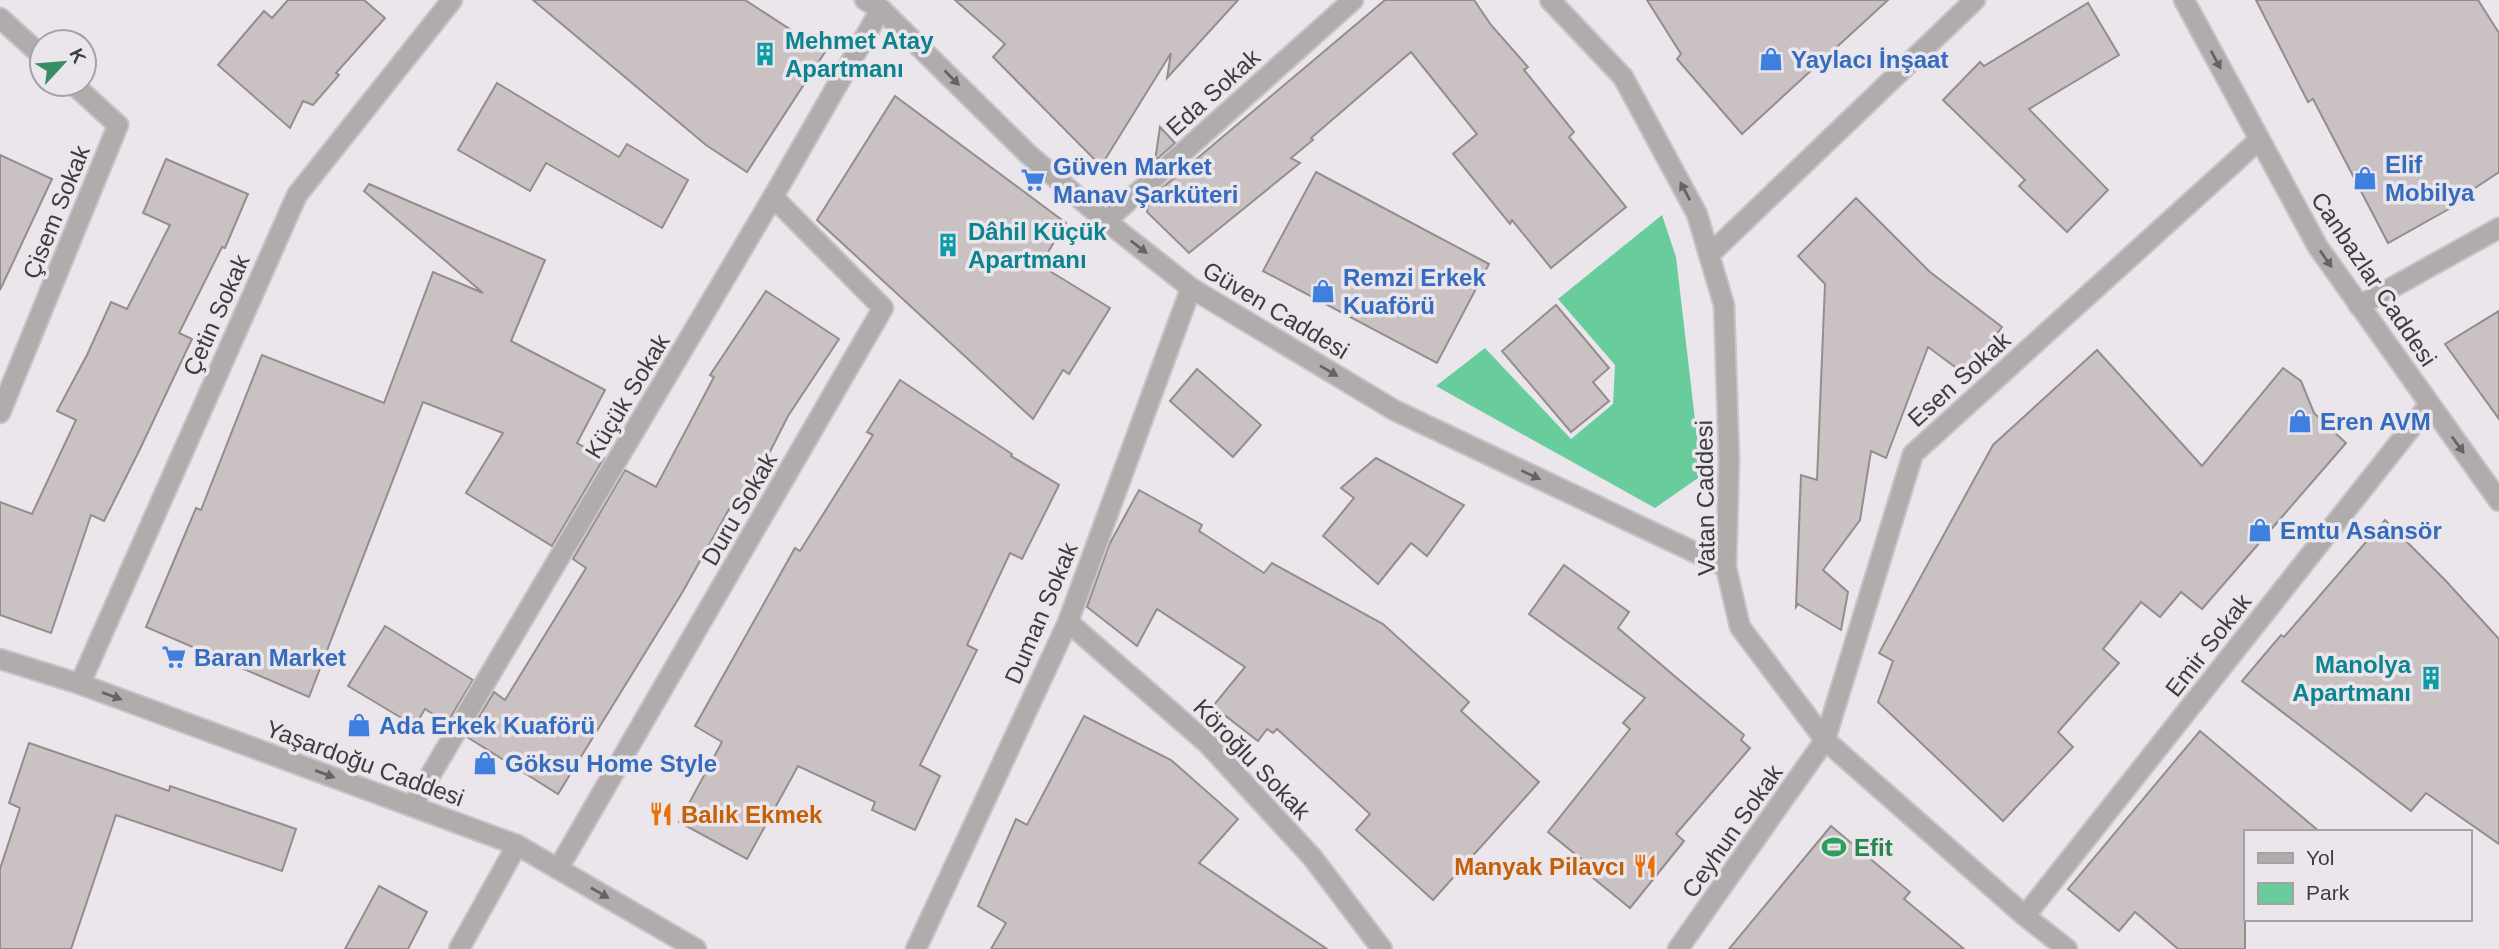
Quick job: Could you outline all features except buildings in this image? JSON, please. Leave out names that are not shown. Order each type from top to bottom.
[{"type":"street","name":"Çetin Sokak","points":[[80,684],[296,195],[452,0]]},
{"type":"street","name":"Eda Sokak","points":[[1106,221],[1353,0]]},
{"type":"street","name":"Vatan Caddesi","points":[[1550,0],[1623,77],[1697,214],[1724,305],[1730,460],[1726,567],[1740,627],[1825,740],[2025,916],[2067,949]]},
{"type":"street","points":[[1709,255],[1975,0]]},
{"type":"street","name":"Canbazlar Caddesi","points":[[2183,0],[2318,247],[2499,501]]},
{"type":"street","name":"Güven Caddesi","points":[[873,4],[1028,154],[1106,221],[1191,288],[1394,410],[1726,567]]},
{"type":"street","name":"Küçük Sokak","points":[[412,806],[773,197],[873,4]]},
{"type":"street","points":[[0,18],[28,43]]},
{"type":"street","name":"Çisem Sokak","points":[[0,413],[118,125],[88,98]]},
{"type":"street","name":"Esen Sokak","points":[[1825,740],[1913,454],[2259,140]]},
{"type":"street","name":"Duru Sokak","points":[[558,869],[883,308],[773,197]]},
{"type":"street","points":[[2359,306],[2499,228]]},
{"type":"street","name":"Duman Sokak","points":[[916,949],[1068,622],[1191,288]]},
{"type":"street","name":"Emir Sokak","points":[[2025,916],[2429,405]]},
{"type":"street","name":"Köroğlu Sokak","points":[[1068,622],[1207,743],[1311,857],[1382,949]]},
{"type":"street","name":"Yaşardoğu Caddesi","points":[[0,659],[80,684],[517,845],[696,949]]},
{"type":"street","name":"Ceyhun Sokak","points":[[1678,949],[1825,740]]},
{"type":"street","points":[[459,949],[517,845]]},
{"type":"green space","points":[[1662,215],[1676,257],[1700,463],[1698,478],[1655,508],[1436,386],[1485,348],[1571,439],[1613,404],[1615,365],[1558,299]]},
{"type":"place","name":"Mehmet Atay Apartmanı","points":[[765,54]]},
{"type":"place","name":"Yaylacı İnşaat","points":[[1771,59]]},
{"type":"place","name":"Elif Mobilya","points":[[2365,178]]},
{"type":"place","name":"Güven Market Manav Şarküteri","points":[[1033,180]]},
{"type":"place","name":"Dâhil Küçük Apartmanı","points":[[948,245]]},
{"type":"place","name":"Remzi Erkek Kuaförü","points":[[1323,291]]},
{"type":"place","name":"Eren AVM","points":[[2300,421]]},
{"type":"place","name":"Emtu Asansör","points":[[2260,530]]},
{"type":"place","name":"Baran Market","points":[[174,657]]},
{"type":"place","name":"Manolya Apartmanı","points":[[2431,678]]},
{"type":"place","name":"Ada Erkek Kuaförü","points":[[359,725]]},
{"type":"place","name":"Göksu Home Style","points":[[485,763]]},
{"type":"place","name":"Balık Ekmek","points":[[661,814]]},
{"type":"place","name":"Efit","points":[[1834,847]]},
{"type":"place","name":"Manyak Pilavcı","points":[[1645,866]]}]
